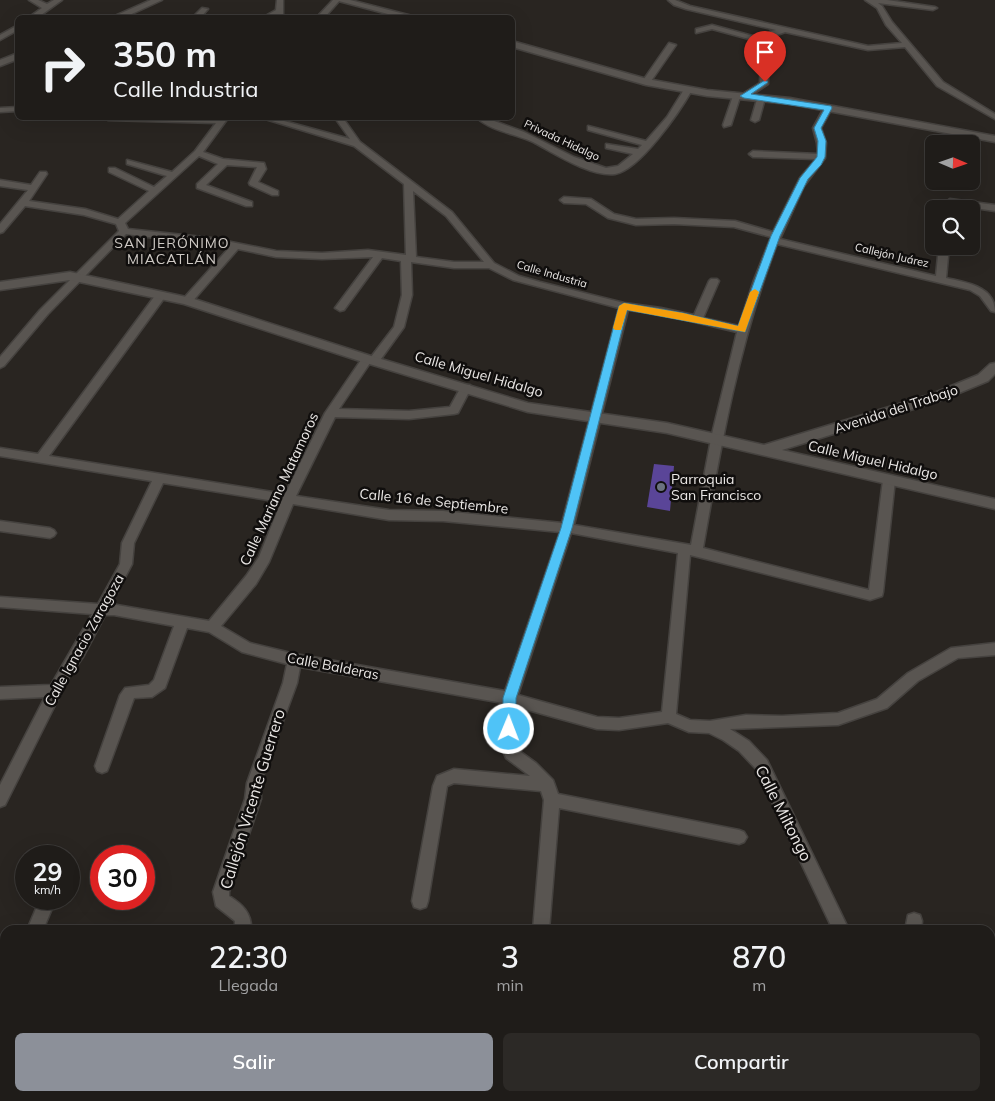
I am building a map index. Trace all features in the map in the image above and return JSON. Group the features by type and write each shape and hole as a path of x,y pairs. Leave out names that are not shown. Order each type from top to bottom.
{"street":[{"path":"32,0 47,7"},
{"path":"35,15 59,0"},
{"path":"121,15 158,0"},
{"path":"279,14 280,0"},
{"path":"322,15 338,0 353,2 396,15"},
{"path":"671,0 688,8 868,48 906,45"},
{"path":"869,0 933,8"},
{"path":"869,0 880,7 889,23 906,45 940,84 995,117"},
{"path":"198,15 204,9"},
{"path":"0,38 15,28"},
{"path":"699,31 712,28 764,41 769,40 774,33 786,29"},
{"path":"515,45 646,82 688,90 741,95 828,108 995,139"},
{"path":"646,82 672,45"},
{"path":"0,63 15,57"},
{"path":"727,125 741,95 764,84 764,62"},
{"name":"Privada Hidalgo","path":"486,120 601,170 617,170 627,164 674,114 688,90"},
{"path":"755,120 761,98"},
{"path":"669,718 690,550 742,330 775,238 804,178 821,157 822,141 817,128 828,108"},
{"path":"0,110 15,109"},
{"path":"0,364 122,226 156,191 198,153 221,120"},
{"path":"273,120 357,144"},
{"path":"340,120 357,144 448,214 491,265"},
{"path":"591,128 646,144"},
{"path":"609,146 638,152"},
{"path":"198,153 222,162 261,166 262,169 253,183 274,193"},
{"path":"753,154 821,157"},
{"path":"130,162 174,174"},
{"path":"222,162 221,166 200,186 250,204"},
{"path":"112,170 156,191"},
{"path":"0,229 23,203 43,174"},
{"name":"Calle Mariano Matamoros","path":"212,628 251,580 265,559 289,498 331,413 370,360 399,327 407,295 409,258 408,182"},
{"path":"0,183 34,188"},
{"name":"Callejón Juárez","path":"564,200 588,201 611,216 636,222 674,221 735,224 775,238 973,288 984,294 995,309"},
{"name":"Calle Industria","path":"23,203 85,212 122,226 276,254 310,256 356,253 380,254 454,265 491,265 516,278 624,306 697,319 742,330"},
{"path":"980,206 995,208"},
{"path":"188,301 235,247"},
{"path":"340,308 380,254"},
{"path":"940,279 943,255"},
{"name":"Calle Miguel Hidalgo","path":"0,286 10,286 61,276 77,277 161,295 188,301 370,360 528,407 667,428 995,504"},
{"path":"697,319 714,281"},
{"path":"40,459 161,295"},
{"path":"541,925 550,792 531,767 511,753 510,698 567,528 624,306"},
{"name":"Avenida del Trabajo","path":"764,451 937,397 983,378 995,367"},
{"path":"331,413 409,415 454,410 466,388"},
{"name":"Calle 16 de Septiembre","path":"0,452 389,515 443,516 567,528 690,550 870,595 877,592 889,480"},
{"name":"Calle Ignacio Zaragoza","path":"1,796 55,691 126,564 128,544 159,478"},
{"path":"0,526 50,533"},
{"name":"Calle Balderas","path":"0,602 114,610 212,628 247,648 295,660 510,698 531,706 597,723 619,724 669,718"},
{"path":"102,766 125,699 130,692 152,691 160,684 182,622"},
{"path":"710,727 746,721 838,720 882,704 913,677 956,652 995,649"},
{"name":"Callejón Vicente Guerrero","path":"243,925 240,912 222,900 221,892 253,799 254,783 258,770 290,683 295,660"},
{"path":"0,693 55,691"},
{"name":"Calle Miltongo","path":"669,718 689,726 710,727 728,735 744,746 762,765 839,925"},
{"path":"420,901 440,786 442,781 454,776 550,792 739,837"},
{"path":"37,925 43,910"}],"building":[{"name":"Parroquia San Francisco","path":"654,464 674,466 670,511 647,507"}],"slow traffic":[{"path":"618,328 624,306 661,311 742,330 755,292"}],"place":[{"name":"Parroquia San Francisco","path":"661,487"}],"district":[{"name":"SAN JERÓNIMO MIACATLÁN","path":"172,252"}],"route":[{"path":"509,729 510,698 567,528 624,306 661,311 742,330 776,236 804,178 821,157 822,141 817,128 828,108 744,96 765,82"}]}
